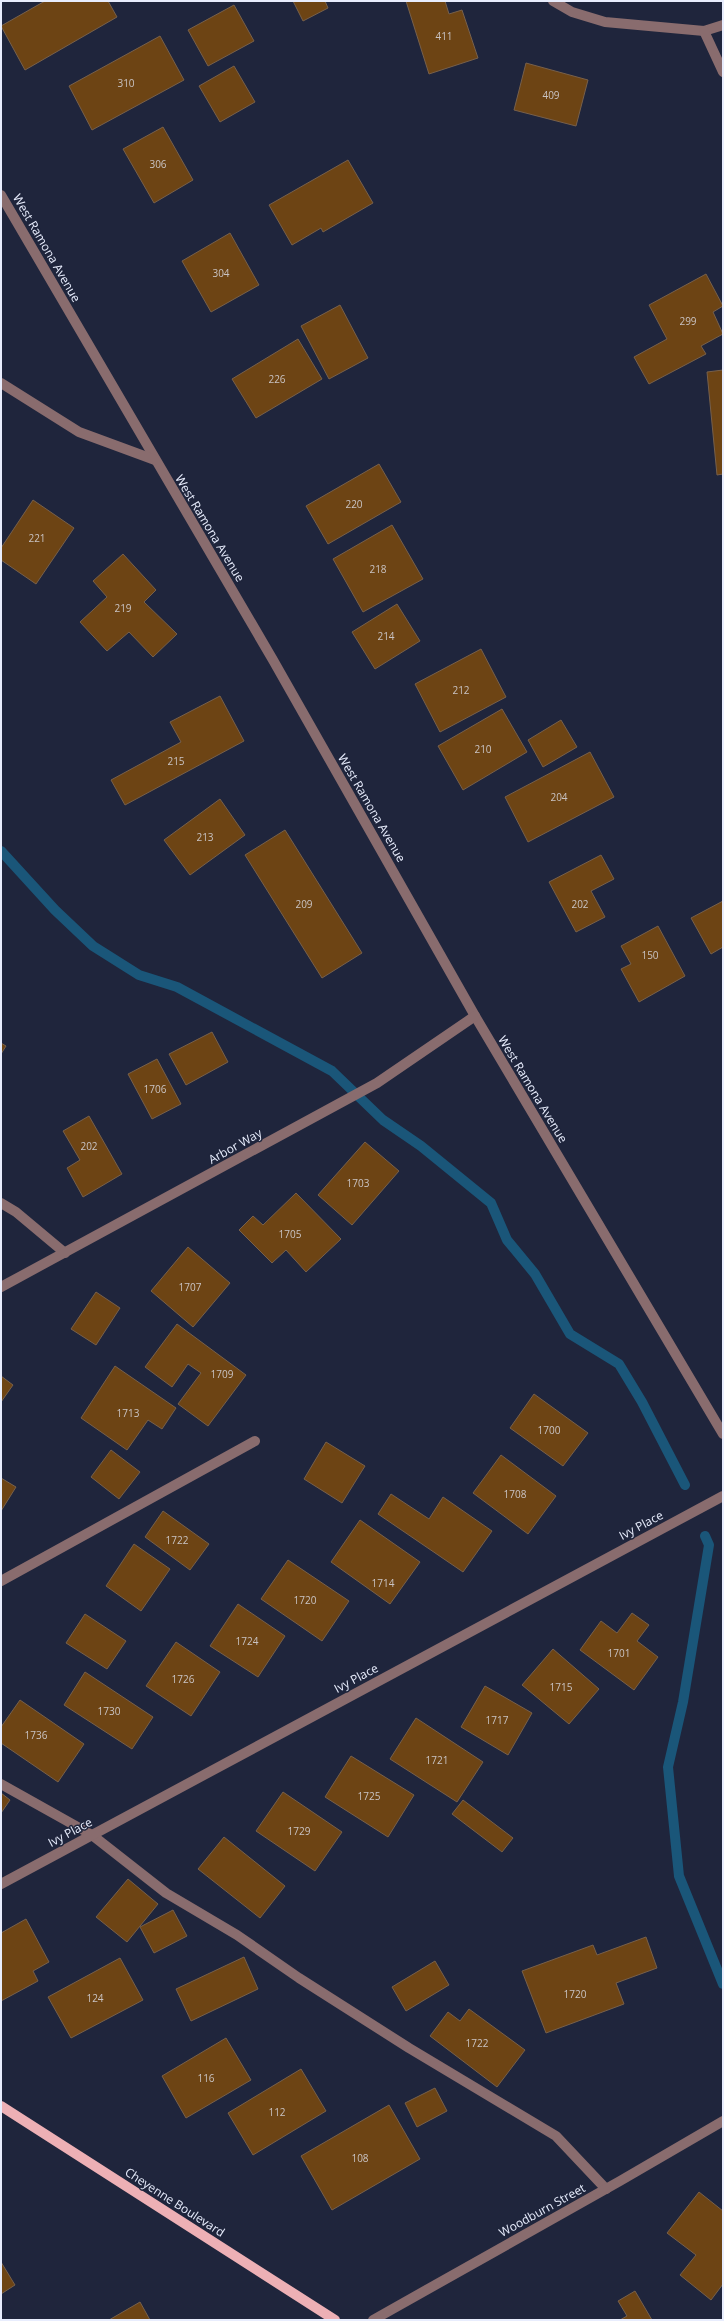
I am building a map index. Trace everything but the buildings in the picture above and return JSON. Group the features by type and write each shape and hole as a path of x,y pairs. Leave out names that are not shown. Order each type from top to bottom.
{"main road":[{"name":"Cheyenne Boulevard","path":"1,2106 335,2320"}],"street":[{"path":"553,1 572,12 605,22 704,31 723,25"},
{"path":"704,31 723,72"},
{"name":"West Ramona Avenue","path":"1,194 273,660 475,1016 723,1434"},
{"path":"1,383 79,432 155,460"},
{"name":"Arbor Way","path":"1,1287 377,1083 475,1016"},
{"path":"1,1203 16,1212 65,1253"},
{"path":"1,1581 255,1442"},
{"name":"Ivy Place","path":"1,1884 723,1496"},
{"path":"1,1784 92,1835 166,1893 237,1935 299,1978 409,2048 556,2136 606,2189"},
{"name":"Woodburn Street","path":"373,2320 606,2189 723,2121"}],"waterway":[{"path":"1,851 55,910 93,946 139,975 177,987 332,1071 383,1120 421,1146 491,1203 507,1240 535,1274 570,1334 619,1364 642,1402 685,1485"},
{"path":"705,1536 709,1545 683,1702 668,1767 679,1876 723,1984"}]}
